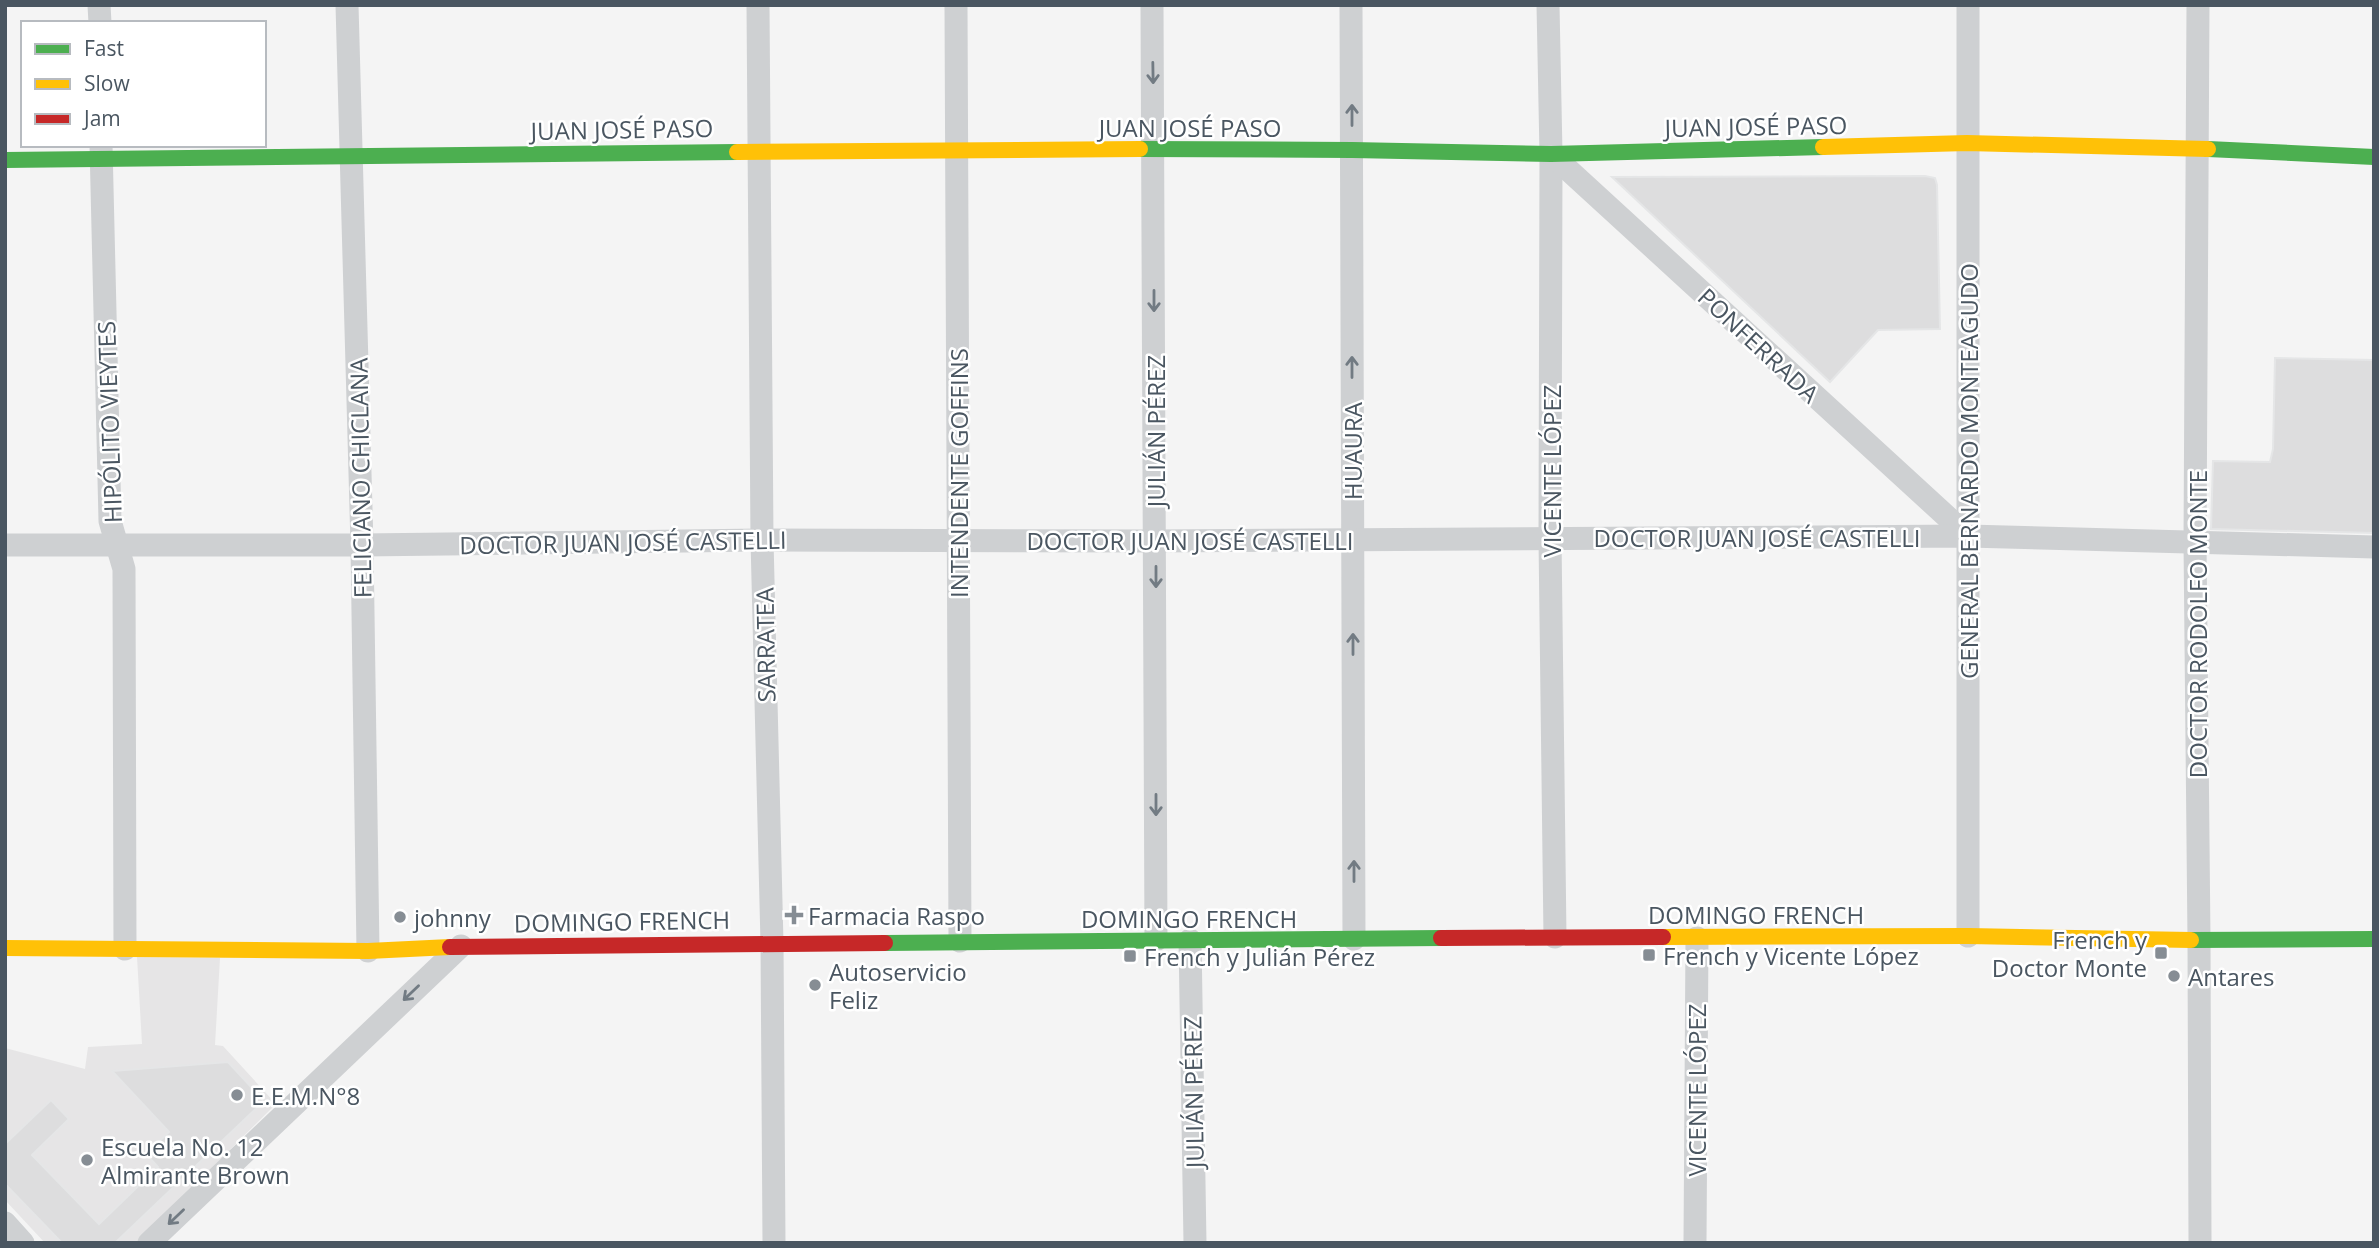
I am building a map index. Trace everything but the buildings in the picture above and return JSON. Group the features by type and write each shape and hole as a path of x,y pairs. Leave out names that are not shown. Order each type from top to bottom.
{"street":[{"name":"FELICIANO CHICLANA","path":"347,5 362,545 368,951"},
{"name":"SARRATEA","path":"758,5 762,540 772,943 774,1243"},
{"name":"INTENDENTE GOFFINS","path":"956,5 960,941"},
{"name":"JULIÁN PÉREZ","path":"1152,5 1156,940"},
{"name":"HUAURA","path":"1351,5 1354,939"},
{"name":"VICENTE LÓPEZ","path":"1548,5 1555,937"},
{"name":"GENERAL BERNARDO MONTEAGUDO","path":"1968,5 1968,936"},
{"name":"DOCTOR RODOLFO MONTE","path":"2198,5 2195,542 2200,1243"},
{"name":"JUAN JOSÉ PASO","path":"5,160 101,152 352,156 956,149 1352,150 1551,154 1968,143 2374,157"},
{"name":"HIPÓLITO VIEYTES","path":"101,152 110,521 124,569 125,949"},
{"name":"PONFERRADA","path":"1551,154 1968,536"},
{"name":"DOCTOR JUAN JOSÉ CASTELLI","path":"5,545 1968,536 2374,547"},
{"name":"DOMINGO FRENCH","path":"5,948 368,951 461,946 1555,937 2374,939"},
{"name":"VICENTE LÓPEZ","path":"1695,1243 1697,938"},
{"name":"JULIÁN PÉREZ","path":"1190,940 1195,1243"},
{"path":"149,1243 461,946"},
{"path":"5,1223 23,1243"}],"shaded area":[{"path":"137,957 220,958 215,1045 223,1046 276,1104 136,1243 45,1243 5,1200 5,1048 85,1069 88,1047 142,1044"}],"traffic: fast":[{"path":"1140,149 1551,154 1823,147"},
{"path":"2208,149 2374,157"},
{"path":"5,160 737,152"},
{"path":"885,943 1441,938"},
{"path":"2191,940 2374,939"}],"traffic: slow":[{"path":"1823,147 1967,143 2208,149"},
{"path":"737,152 1140,149"},
{"path":"1663,937 1968,936 2191,940"},
{"path":"5,948 368,951 450,947"}],"traffic: jam":[{"path":"1441,938 1663,937"},
{"path":"450,947 885,943"}],"place":[{"name":"Farmacia Raspo","path":"794,915"},
{"name":"johnny","path":"400,917"},
{"name":"French y Doctor Monte","path":"2161,953"},
{"name":"French y Vicente López","path":"1649,955"},
{"name":"French y Julián Pérez","path":"1130,956"},
{"name":"Antares","path":"2174,976"},
{"name":"Autoservicio Feliz","path":"815,985"},
{"name":"E.E.M.N°8","path":"237,1095"},
{"name":"Escuela No. 12 Almirante Brown","path":"87,1160"}]}
